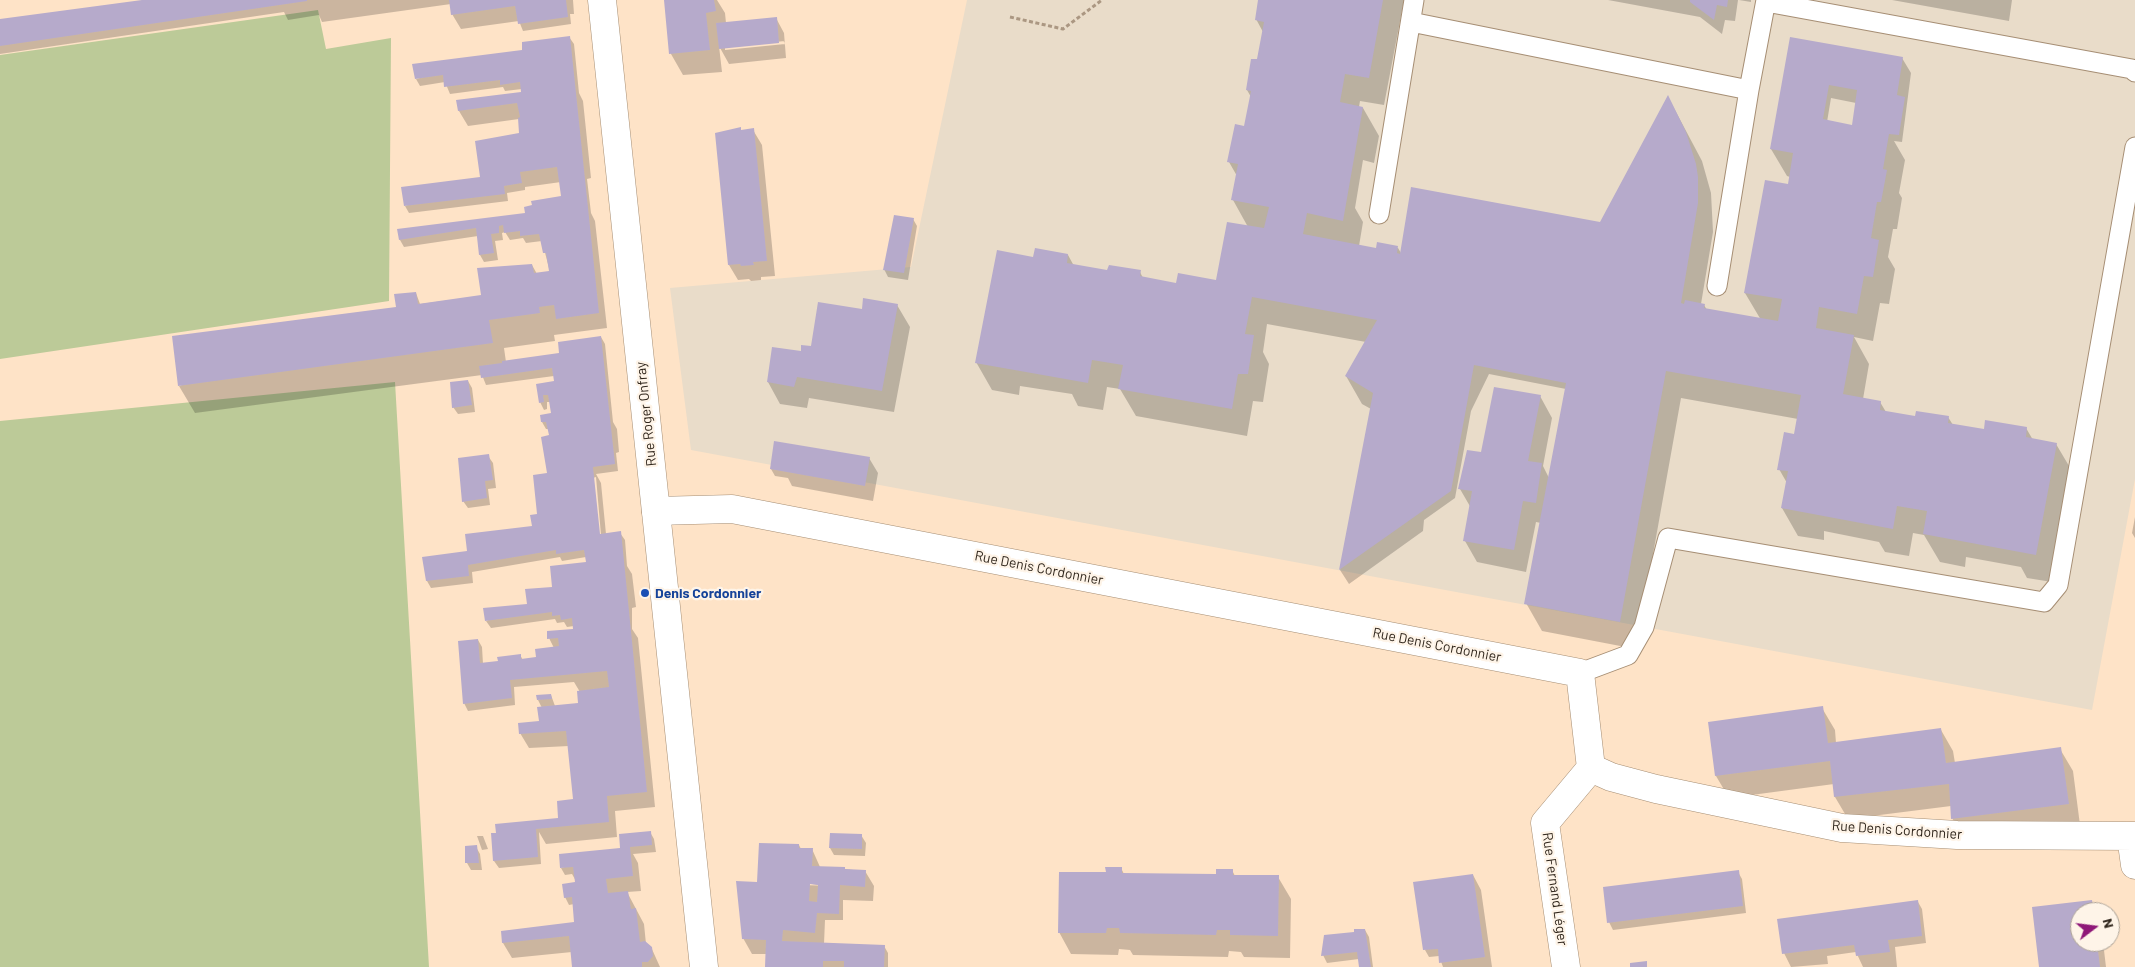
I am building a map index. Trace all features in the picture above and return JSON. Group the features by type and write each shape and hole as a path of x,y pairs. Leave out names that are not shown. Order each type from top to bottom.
{"street":[{"name":"Rue Roger Onfray","path":"602,0 704,967"},
{"name":"Rue Denis Cordonnier","path":"656,511 732,510 1580,673"},
{"path":"1580,673 1592,768"},
{"name":"Rue Denis Cordonnier","path":"1592,768 1611,777 1656,789 1842,828 1957,835 2133,836"},
{"name":"Rue Fernand Léger","path":"1566,967 1545,822 1592,768"},
{"path":"2133,836 2135,865"}],"lane":[{"path":"1379,214 1414,0"},
{"path":"1717,286 1749,90 1766,1 2123,67 2132,69 2135,72"},
{"path":"1411,22 1749,90"},
{"path":"1580,673 1628,655 1644,627 1668,538 2044,602 2058,585 2135,147"}],"path":[{"path":"1010,17 1063,29 1102,0"}],"shaded area":[{"path":"967,0 2135,0 2135,479 2092,710 691,450 670,288 911,267"}],"green space":[{"path":"318,10 326,49 391,38 389,301 0,359 0,55"},
{"path":"395,382 429,967 0,967 0,421"}],"building":[{"path":"142,0 307,1 0,46 0,19"},
{"path":"449,0 566,0 568,17 518,24 515,6 451,15"},
{"path":"664,0 714,0 716,11 706,13 710,50 669,54"},
{"path":"1258,0 1383,0 1369,78 1345,74 1340,102 1363,107 1343,221 1307,213 1303,234 1376,248 1377,242 1398,246 1397,253 1400,254 1411,187 1600,222 1668,95 1686,132 1698,177 1698,203 1681,303 1684,304 1685,300 1705,304 1704,308 1778,321 1782,299 1744,293 1765,180 1788,184 1793,153 1770,149 1790,37 1903,57 1897,95 1905,97 1899,135 1889,134 1883,169 1887,170 1881,202 1877,202 1871,238 1879,240 1873,277 1864,276 1857,314 1819,307 1816,328 1854,335 1843,394 1881,401 1880,410 1915,416 1916,411 1949,416 1948,423 1984,429 1985,420 2027,427 2026,437 2057,443 2036,555 1923,534 1927,511 1897,506 1893,529 1781,508 1788,471 1777,470 1784,432 1794,434 1801,395 1666,371 1620,622 1524,604 1566,383 1474,365 1451,491 1339,570 1373,393 1345,376 1377,320 1252,297 1245,334 1254,335 1248,374 1238,374 1232,409 1118,389 1123,365 1092,360 1088,383 975,363 997,250 1033,257 1035,248 1068,254 1067,263 1107,270 1109,265 1141,270 1140,276 1176,283 1178,273 1216,280 1227,222 1264,228 1269,207 1231,200 1238,164 1227,162 1235,124 1244,126 1251,91 1246,90 1251,59 1257,59 1264,22 1255,20","holes":["1829,85 1857,90 1852,125 1823,119"]},
{"path":"1690,0 1728,0 1727,7 1717,5 1714,20 1690,2"},
{"path":"777,17 779,43 719,49 716,23"},
{"path":"570,36 599,313 556,319 554,305 539,307 540,313 489,320 493,343 178,386 172,336 396,307 394,294 416,292 418,304 481,295 477,268 532,264 534,273 549,271 546,253 543,253 539,234 520,236 520,231 504,233 503,225 499,226 499,233 491,234 494,253 479,255 476,228 399,240 397,229 525,213 524,207 532,205 531,201 561,196 557,167 520,172 522,183 504,186 505,194 404,206 401,187 480,177 475,141 519,133 518,118 520,117 517,103 458,111 456,100 521,92 520,82 500,85 500,80 444,87 443,75 415,79 412,64 522,50 522,42"},
{"path":"741,127 741,130 754,128 767,261 753,262 754,265 741,266 740,264 728,265 715,133"},
{"path":"894,215 914,218 904,273 883,270"},
{"path":"863,298 898,304 882,391 797,377 794,387 767,382 772,347 801,351 801,345 811,346 818,302 862,309"},
{"path":"601,336 615,464 593,467 600,534 621,531 647,792 607,796 609,822 536,829 538,857 493,861 491,833 496,833 495,824 558,818 557,801 573,799 566,731 519,734 518,723 539,721 537,707 578,703 577,691 609,687 607,671 510,680 512,698 463,704 458,641 478,639 480,663 498,661 497,657 521,654 521,659 536,657 535,649 559,646 558,638 547,639 547,631 573,629 572,618 561,620 560,615 552,616 552,612 485,621 483,608 527,604 525,589 552,587 550,566 586,562 584,550 556,554 556,550 468,565 469,576 426,581 422,557 467,551 465,534 532,526 530,515 537,514 533,475 547,473 541,437 549,435 546,422 541,422 540,415 551,413 548,395 543,395 544,402 539,403 536,384 554,381 552,368 481,378 479,366 559,353 558,342"},
{"path":"468,380 472,405 452,408 450,382"},
{"path":"1494,387 1541,395 1528,461 1542,463 1536,503 1523,501 1514,550 1463,541 1472,491 1458,489 1467,450 1481,452"},
{"path":"774,441 870,457 865,486 770,469"},
{"path":"489,454 493,480 485,481 487,498 462,502 458,458"},
{"path":"551,694 552,699 537,700 536,695"},
{"path":"1823,706 1828,743 1941,728 1946,763 2061,747 2069,804 1951,819 1949,784 1834,797 1830,761 1715,776 1708,722"},
{"path":"651,831 652,845 630,847 633,876 606,879 608,893 628,891 631,909 636,908 640,942 645,941 652,947 653,956 648,962 642,962 642,967 572,967 569,936 502,943 501,931 574,922 572,897 564,898 562,884 575,882 573,867 560,868 559,854 620,848 619,834"},
{"path":"830,833 862,834 862,849 829,848"},
{"path":"759,843 799,844 799,848 813,848 812,866 866,870 865,887 840,885 839,914 817,913 815,933 783,930 782,941 885,945 884,967 844,967 844,961 823,961 823,967 765,967 766,940 742,939 736,881 757,882","holes":["810,884 818,885 817,902 809,901"]},
{"path":"477,845 479,863 465,863 465,846"},
{"path":"1105,867 1122,867 1122,873 1216,874 1216,869 1233,869 1233,875 1279,875 1278,936 1230,935 1230,930 1217,930 1216,935 1120,933 1119,928 1107,928 1106,933 1058,933 1059,872 1106,872"},
{"path":"1739,870 1743,906 1607,923 1603,887"},
{"path":"1473,874 1485,957 1439,963 1438,949 1423,950 1413,882"},
{"path":"1918,900 1922,936 1888,940 1890,952 1856,956 1854,945 1782,954 1777,919"},
{"path":"2092,900 2092,902 2075,902"},
{"path":"2070,903 2070,952 2098,952 2100,967 2039,967 2032,907"},
{"path":"1354,929 1365,929 1371,967 1359,967 1357,952 1321,956 1324,935 1354,932"},
{"path":"1647,961 1647,967 1630,967 1630,963"}],"place":[{"name":"Denis Cordonnier","path":"645,593"}]}
